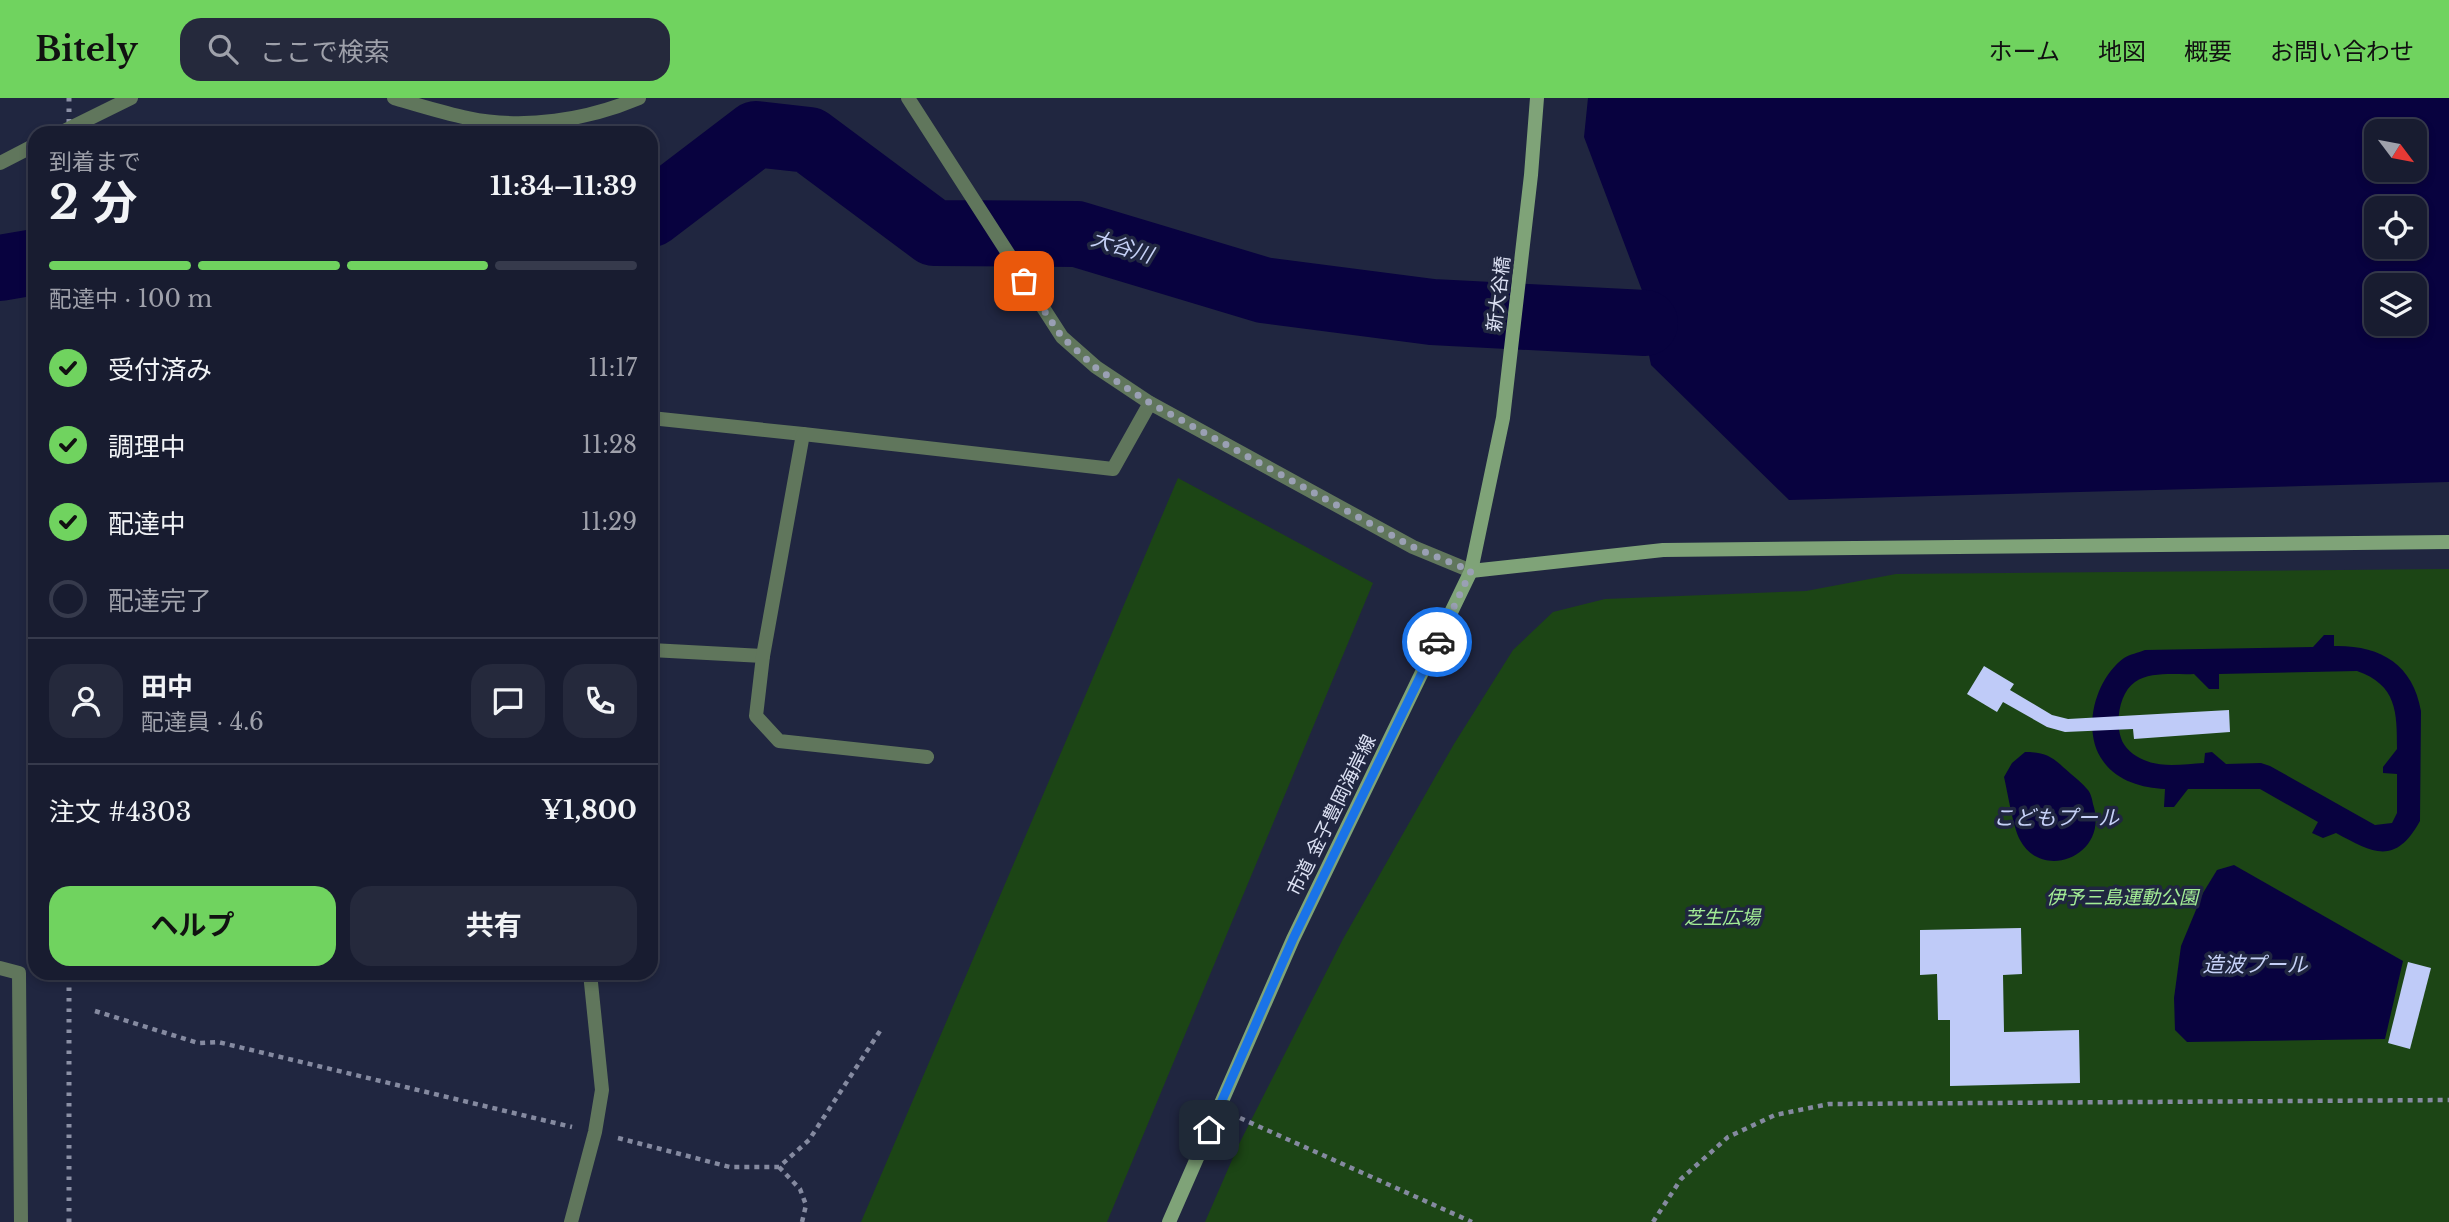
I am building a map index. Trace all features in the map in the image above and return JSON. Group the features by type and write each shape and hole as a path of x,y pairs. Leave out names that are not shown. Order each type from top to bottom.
{"street":[{"path":"74,126 131,98"},
{"path":"394,98 470,119 535,124 612,109 639,98"},
{"path":"908,98 1062,337 1096,368 1150,403 1413,547 1471,571 1664,550 2449,542"},
{"name":"新大谷橋","path":"1503,418 1531,175 1536,98"},
{"path":"0,163 28,149"},
{"path":"658,419 1113,469 1150,403"},
{"name":"市道 金子豊岡海岸線","path":"1169,1222 1293,939 1471,571 1503,418"},
{"path":"803,434 763,656 756,716 779,741 927,757"},
{"path":"658,649 763,656"},
{"path":"0,968 19,973 21,1222"},
{"path":"571,1222 595,1132 602,1090 591,980"}],"path":[{"path":"94,1011 198,1043 218,1042 730,1167 779,1167 809,1140 880,1031"},
{"path":"1653,1222 1681,1179 1728,1137 1775,1115 1829,1104 2449,1100"},
{"path":"1219,1109 1472,1222"},
{"path":"779,1167 800,1189 806,1206 802,1222"}],"green space":[{"path":"1178,478 1373,583 1107,1222 861,1222"},
{"name":"伊予三島運動公園","path":"2449,569 2449,1222 1205,1222 1238,1146 1343,939 1454,744 1513,650 1553,612 1605,599 1806,591 1896,574"}],"water":[{"path":"1588,98 2449,98 2449,482 1789,500 1651,365 1645,336 1646,301 1584,137"},
{"path":"2324,635 2334,635 2334,646 2366,649 2380,654 2392,660 2402,670 2417,695 2421,711 2420,821 2402,845 2392,850 2372,850 2336,833 2323,838 2312,833 2318,822 2260,789 2188,789 2174,807 2164,807 2165,789 2139,785 2115,774 2096,749 2092,721 2094,706 2105,679 2126,657 2145,650 2313,647","holes":["2357,671 2370,677 2387,692 2395,712 2397,749 2383,767 2383,773 2397,774 2397,813 2392,823 2375,825 2261,763 2226,764 2212,752 2205,753 2204,763 2173,765 2151,762 2130,751 2122,742 2119,731 2122,700 2135,682 2148,676 2194,674 2209,689 2219,689 2219,674"]},
{"name":"こどもプール","path":"2025,752 2051,757 2090,794 2096,822 2092,837 2083,849 2071,857 2057,861 2043,859 2030,853 2017,834 2004,777 2012,763"},
{"name":"造波プール","path":"2234,865 2403,961 2385,1039 2187,1042 2175,1030 2174,998 2181,946 2203,893 2217,870"}],"building":[{"path":"1984,666 2014,684 2010,690 2052,715 2068,719 2229,710 2230,732 2134,739 2133,729 2065,732 2047,727 2003,702 1997,712 1967,694"},
{"path":"2021,928 2022,974 2003,975 2004,1032 2079,1030 2080,1083 1950,1086 1950,1020 1938,1020 1937,974 1920,975 1920,930"},
{"path":"2408,962 2431,968 2410,1049 2388,1043"}],"waterway":[{"name":"大谷川","path":"658,209 756,134 809,140 934,233 1077,234 1263,290 1432,312 1645,323"},
{"name":"大谷川","path":"0,268 28,263"}],"railway":[{"path":"69,98 69,126"},
{"path":"69,980 69,1222"}],"way so far":[{"path":"1024,281 1062,337 1096,368 1150,403 1413,547 1471,571 1437,642"}],"route":[{"path":"1209,1130 1293,939 1437,642"}],"park label":[{"name":"芝生広場","path":"1722,917"}]}
